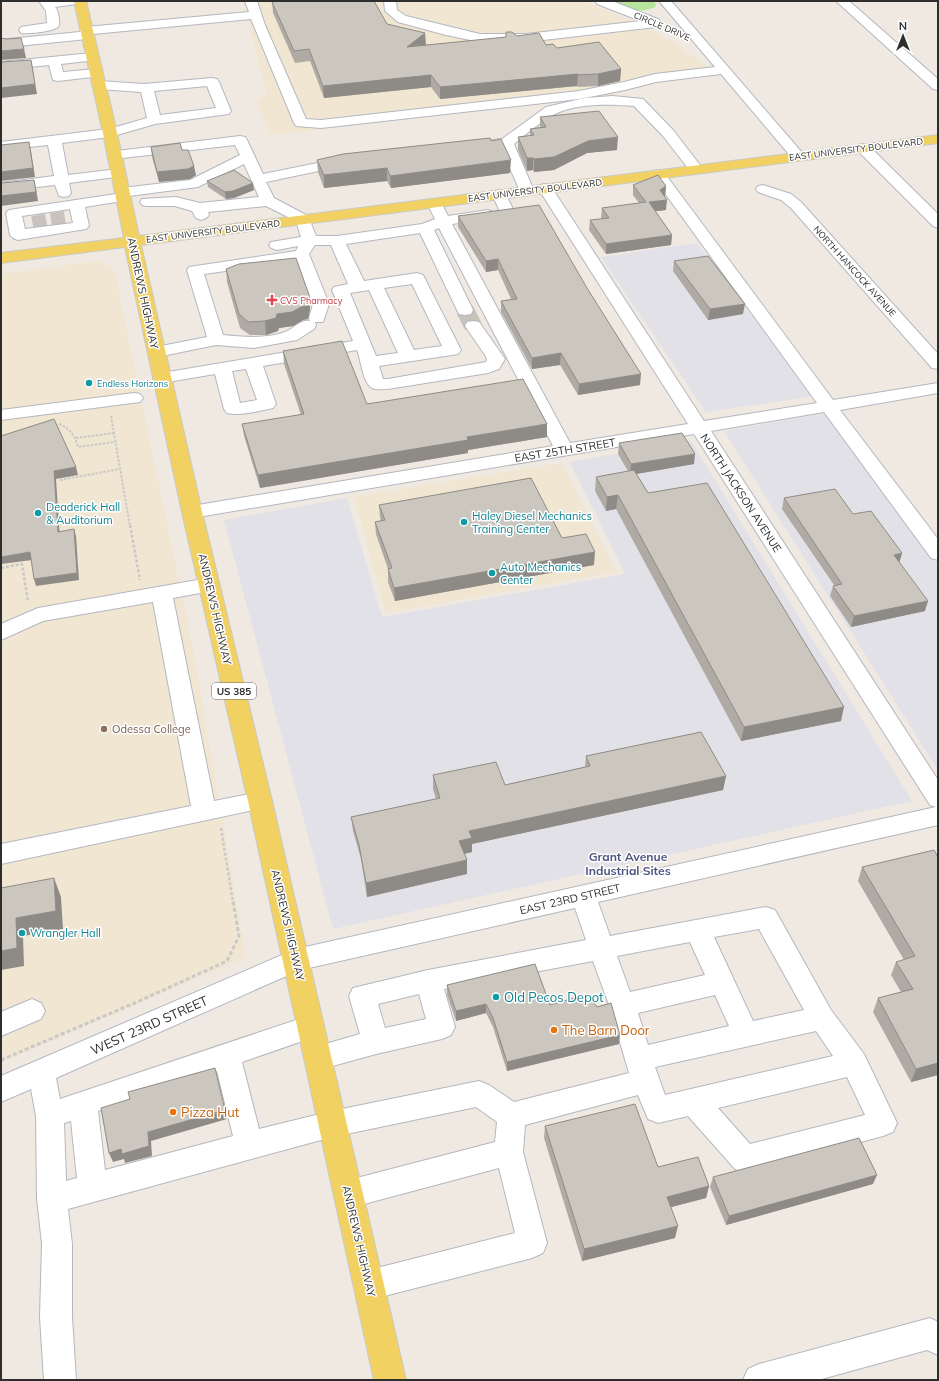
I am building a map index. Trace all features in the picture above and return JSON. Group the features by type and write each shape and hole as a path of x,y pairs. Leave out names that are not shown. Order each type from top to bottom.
{"main road":[{"name":"ANDREWS HIGHWAY","path":"84,18 192,512 260,800 390,1380"},
{"name":"EAST UNIVERSITY BOULEVARD","path":"1,258 938,139"}],"street":[{"path":"251,1 301,123 321,124 579,95 625,86 655,78 725,70"},
{"path":"390,1 392,11 402,19 480,38 526,38 666,26"},
{"name":"CIRCLE DRIVE","path":"601,1 666,26 701,43"},
{"path":"665,1 798,156"},
{"path":"842,1 938,86"},
{"path":"46,2 84,18 120,22 256,15"},
{"path":"46,2 52,10 53,25"},
{"path":"1,32 48,27 84,18"},
{"path":"8,43 84,18"},
{"path":"57,58 59,83 96,72"},
{"path":"1,66 57,58 144,88 212,82 224,111 154,120 110,133 1,146"},
{"path":"13,60 37,60"},
{"path":"144,88 147,90 154,120"},
{"path":"460,148 506,142 551,110 585,102 613,100 638,102 668,133 696,169"},
{"path":"54,140 63,186"},
{"path":"18,235 40,221 58,219 77,204 120,184 240,140 268,201"},
{"name":"NORTH JACKSON AVENUE","path":"506,142 536,189 699,428 938,798"},
{"path":"863,148 938,223"},
{"path":"1,187 193,184 248,157"},
{"path":"258,179 360,160"},
{"path":"658,174 938,553"},
{"path":"120,184 159,201 163,211 182,216 268,201 303,219 310,240 302,255 320,304 312,322 291,336 254,343 216,340 157,352"},
{"name":"NORTH HANCOCK AVENUE","path":"763,189 786,198 796,205 938,364"},
{"path":"216,340 191,256 310,240 337,241 425,228 443,221 514,212 499,194"},
{"path":"461,199 471,217"},
{"path":"435,202 443,221 564,450"},
{"path":"21,255 14,213 40,221 58,219 81,226 77,204"},
{"path":"200,212 210,231"},
{"path":"370,362 452,350 417,278 340,290 370,362 373,378 378,384 388,384 488,368 493,365 496,360 489,346 488,334 474,306 462,304 425,228"},
{"path":"337,241 358,287"},
{"path":"195,270 302,255"},
{"path":"375,285 408,356"},
{"path":"474,326 481,340 489,346"},
{"path":"162,378 363,344"},
{"path":"222,368 233,409 267,404 253,363"},
{"name":"EAST 25TH STREET","path":"192,512 938,388"},
{"path":"1,415 134,398"},
{"path":"1,632 38,615 152,590 210,585"},
{"path":"152,590 211,811"},
{"path":"1,854 260,800"},
{"name":"EAST 23RD STREET","path":"296,960 938,816"},
{"path":"583,896 600,948 622,1006 642,1070 658,1110 854,1063"},
{"path":"376,1042 362,996 428,980 698,931 766,917 822,1018 854,1063 883,1124 745,1159 694,1101"},
{"path":"698,931 746,1034"},
{"name":"WEST 23RD STREET","path":"1,1089 296,960"},
{"path":"318,1058 376,1042 442,1027 428,980"},
{"path":"622,1006 723,982"},
{"path":"1,1024 32,1011"},
{"path":"511,1116 746,1034 822,1018"},
{"path":"50,1116 83,1103 311,1027"},
{"path":"227,1055 249,1145"},
{"path":"41,1072 50,1116 52,1199 57,1244 56,1317 60,1380"},
{"path":"52,1199 332,1124 479,1094 511,1116"},
{"path":"83,1103 93,1188"},
{"path":"369,1285 532,1243 509,1152 511,1116"},
{"path":"349,1194 509,1152"},
{"path":"762,1379 930,1334 938,1339"}],"path":[{"path":"108,401 120,469 152,590"},
{"path":"114,433 76,438 78,447 115,442"},
{"path":"60,480 120,469"},
{"path":"1,568 22,564 29,608"},
{"path":"1,1060 137,1002 227,961 239,936 211,811"}],"shaded area":[{"path":"242,1 583,1 654,30 719,74 656,83 607,96 270,135 256,101 267,93"},
{"path":"697,243 814,396 706,412 601,257"},
{"name":"Odessa College","path":"99,261 114,269 193,649 246,957 1,1063 1,274"},
{"path":"827,413 938,563 938,770 724,431"},
{"path":"691,441 912,801 333,929 224,520 347,498 382,617 625,574 570,462"},
{"path":"562,463 616,572 386,613 354,497"}],"green space":[{"path":"609,1 653,1 656,4 655,7 649,9 637,10 626,8"}],"building":[{"path":"374,1 387,24 425,33 407,47 506,37 506,32 512,32 517,36 539,33 546,45 553,44 557,48 599,42 621,69 598,74 578,74 440,87 431,75 323,86 309,49 294,51 272,2"},
{"path":"1,38 21,38 24,49 1,51"},
{"path":"31,60 35,84 1,88 1,62"},
{"path":"599,111 618,137 588,141 554,157 534,159 527,158 518,137 534,135 530,129 546,127 540,117"},
{"path":"490,138 491,141 501,139 511,160 390,176 387,168 324,175 317,160 343,154"},
{"path":"29,142 33,168 1,172 1,145"},
{"path":"180,143 182,150 188,150 194,166 188,169 157,172 151,147"},
{"path":"234,170 253,183 233,191 225,192 207,181"},
{"path":"658,175 666,186 660,190 667,200 649,202 672,235 606,244 590,220 609,218 602,208 646,202 633,185"},
{"path":"34,180 36,192 1,196 1,183"},
{"path":"539,205 587,288 641,374 579,384 561,353 532,358 501,301 517,299 498,259 486,261 458,216"},
{"path":"708,256 745,304 710,309 674,261"},
{"name":"CVS Pharmacy","path":"296,258 309,295 307,306 301,307 292,312 277,314 276,318 265,321 248,322 239,314 226,269 239,264"},
{"path":"342,341 367,404 523,379 547,424 467,437 468,440 258,475 242,424 304,414 283,351"},
{"name":"Deaderick Hall & Auditorium","path":"54,419 76,467 54,471 58,532 74,529 77,573 34,579 30,552 1,557 1,436"},
{"path":"682,433 695,454 631,464 619,443"},
{"path":"634,470 648,493 707,483 844,707 744,727 618,495 607,497 596,477"},
{"path":"531,478 562,538 586,534 595,552 394,588 388,569 392,568 375,522 385,520 379,505"},
{"path":"835,489 853,514 871,511 902,553 894,555 928,601 854,616 833,586 842,584 784,498"},
{"path":"701,732 726,776 469,831 472,838 459,841 467,860 366,883 359,845 351,817 440,798 433,775 496,762 505,785 590,766 586,756"},
{"path":"934,850 938,857 938,1063 916,1069 878,998 913,989 896,962 915,956 862,867"},
{"path":"54,878 56,911 16,918 17,948 1,951 1,888"},
{"path":"535,964 550,1005 588,994 597,1007 611,1003 620,1035 507,1062 493,1018 486,1004 456,1011 447,985"},
{"path":"215,1068 225,1110 148,1132 149,1146 122,1154 121,1149 109,1153 101,1108 130,1099 128,1092"},
{"path":"635,1104 658,1167 698,1157 709,1186 667,1197 678,1226 584,1249 545,1126"},
{"path":"859,1138 877,1175 729,1216 713,1177"}],"tunnel":[{"path":"57,212 59,227"},
{"path":"38,215 41,229"},
{"path":"465,310 473,326"}],"place":[{"name":"CVS Pharmacy","path":"272,300"},
{"name":"Endless Horizons","path":"89,383"},
{"name":"Deaderick Hall & Auditorium","path":"38,513"},
{"name":"Haley Diesel Mechanics Training Center","path":"464,522"},
{"name":"Auto Mechanics Center","path":"492,573"},
{"name":"Odessa College","path":"104,729"},
{"name":"Wrangler Hall","path":"22,933"},
{"name":"Old Pecos Depot","path":"496,997"},
{"name":"The Barn Door","path":"554,1030"},
{"name":"Pizza Hut","path":"173,1112"}],"district":[{"name":"Grant Avenue Industrial Sites","path":"628,863"}]}
